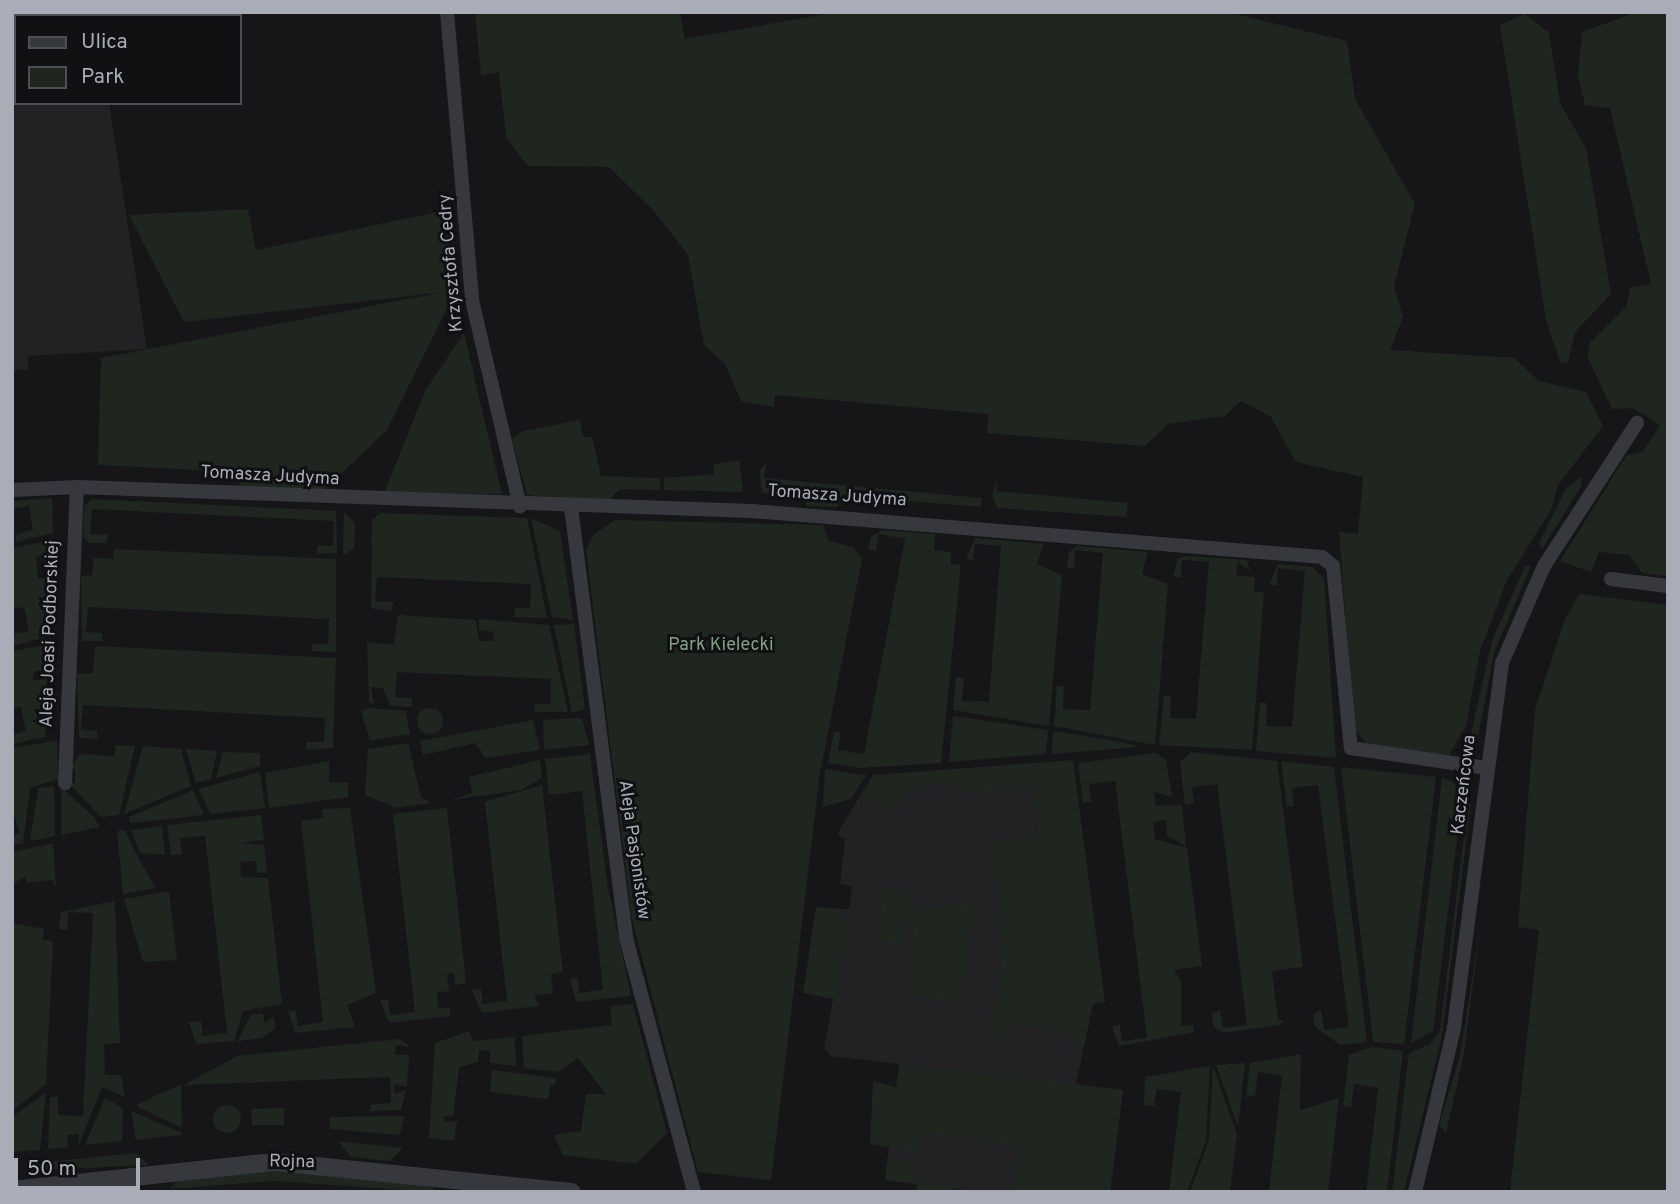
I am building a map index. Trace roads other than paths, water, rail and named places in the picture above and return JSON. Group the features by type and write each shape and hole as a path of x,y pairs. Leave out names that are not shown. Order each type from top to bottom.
{"street":[{"name":"Krzysztofa Cedry","path":"447,12 472,300 520,506"},
{"name":"Kaczeńcowa","path":"1417,1189 1454,1028 1500,676 1519,614 1637,423"},
{"name":"Tomasza Judyma","path":"12,490 77,487 520,506 864,517 1329,559 1351,748 1486,768"},
{"name":"Aleja Joasi Podborskiej","path":"65,783 77,487"},
{"name":"Aleja Pasjonistów","path":"571,507 622,918 694,1192"},
{"path":"1611,579 1668,586"},
{"name":"Rojna","path":"12,1190 276,1161 571,1192"}],"park label":[{"name":"Park Kielecki","path":"721,646"}]}
